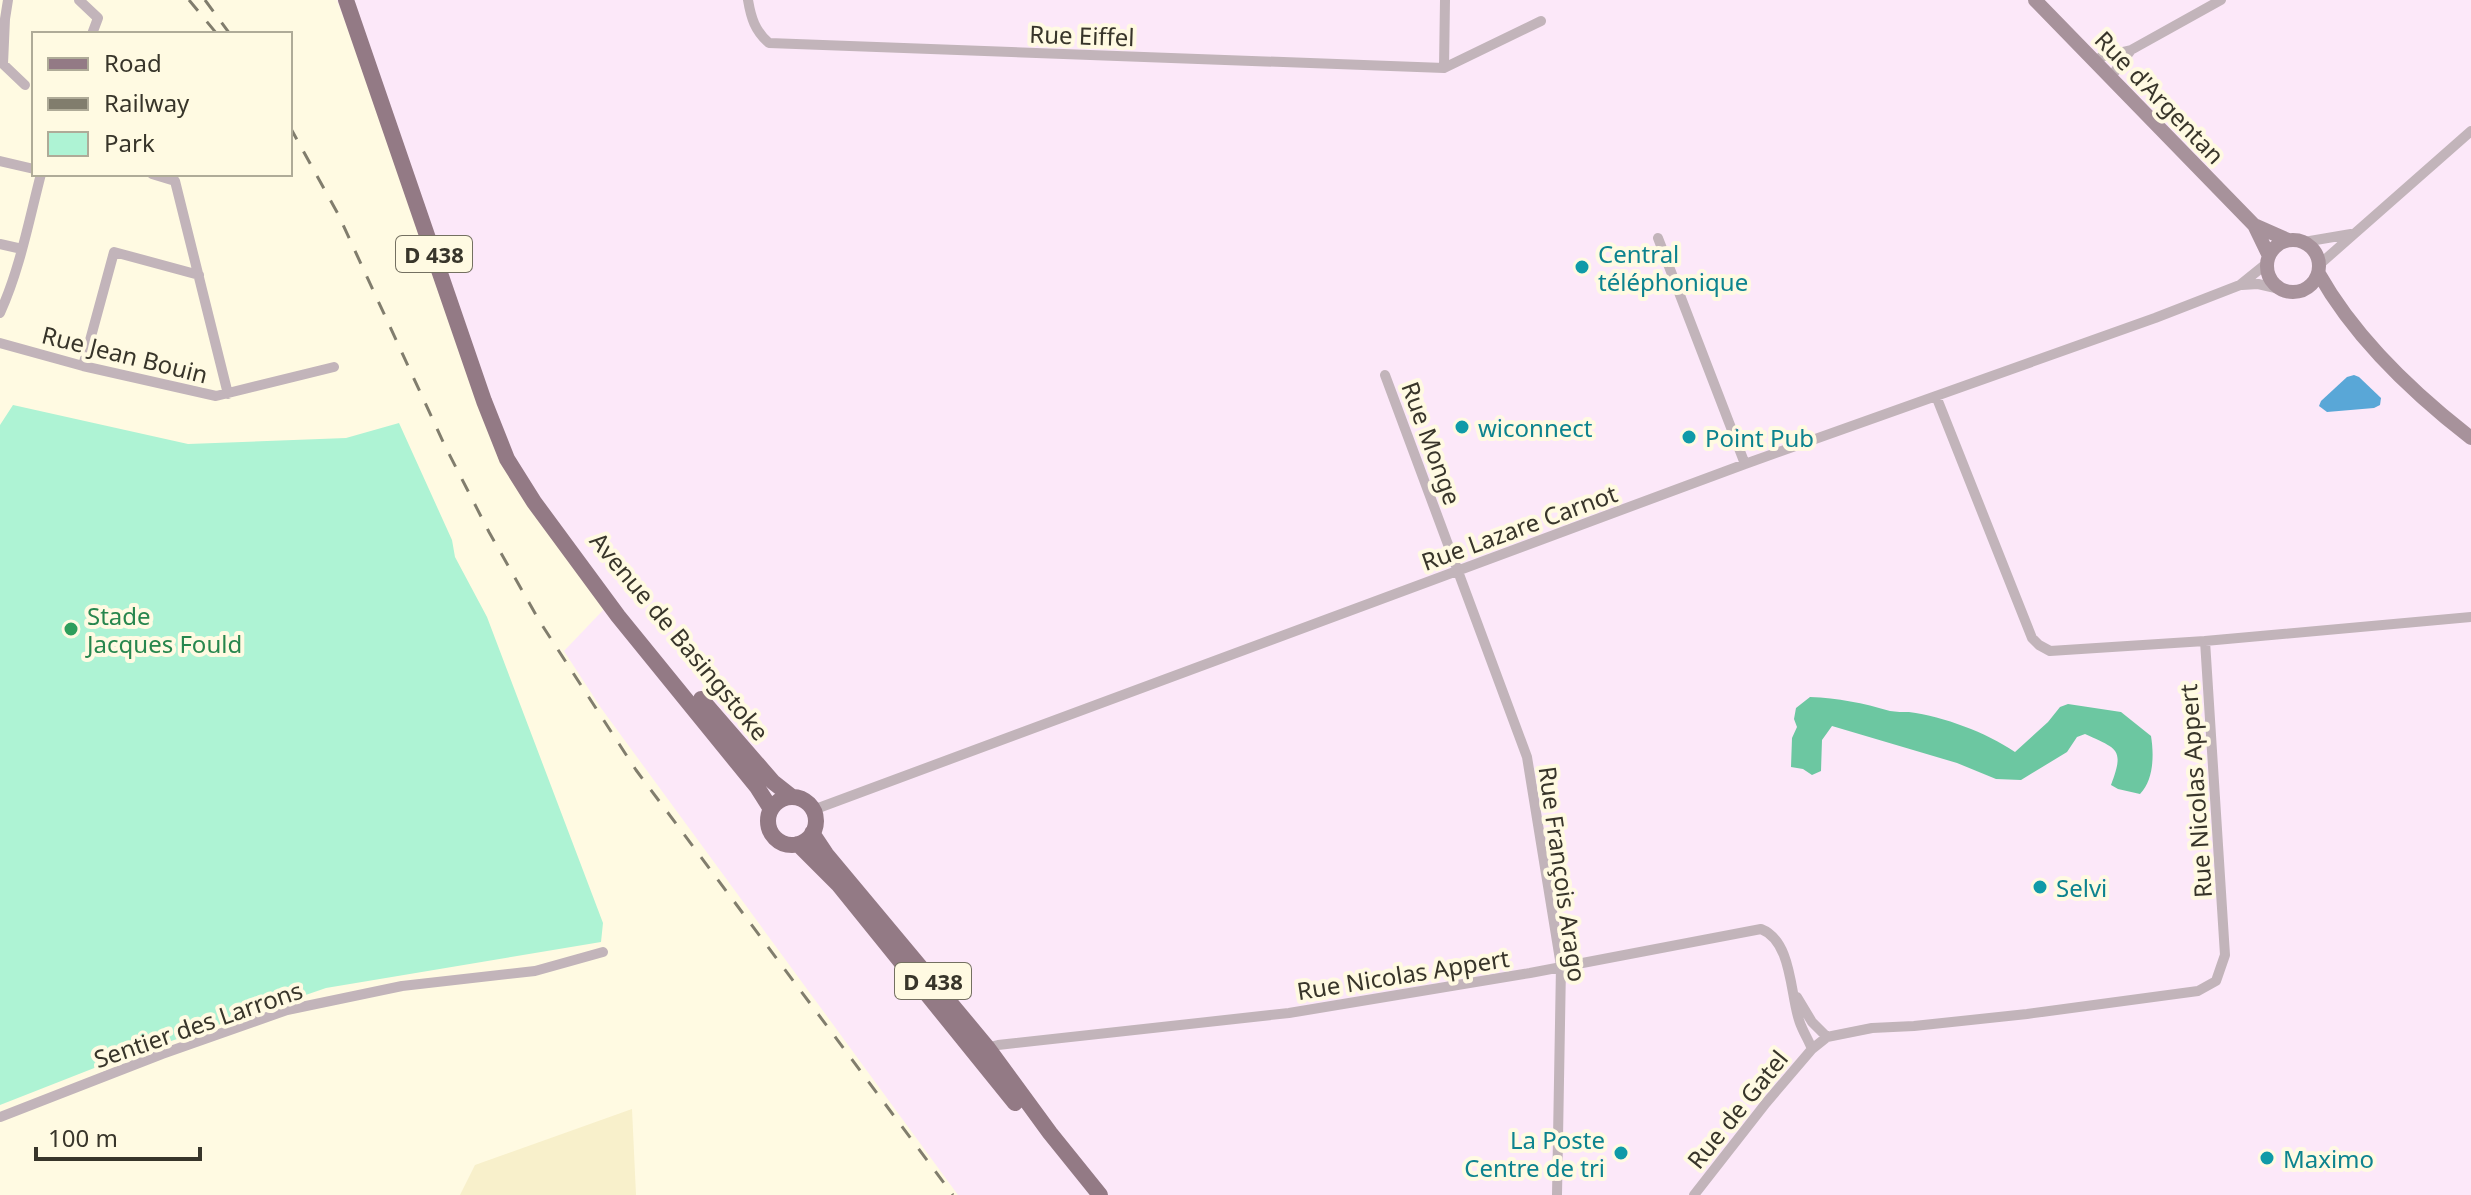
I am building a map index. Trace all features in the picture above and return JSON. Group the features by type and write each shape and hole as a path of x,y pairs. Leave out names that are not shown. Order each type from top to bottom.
{"main road":[{"name":"Avenue de Basingstoke","path":"346,0 484,401 507,459 534,502 618,616 740,765 771,809"},
{"name":"Rue d'Argentan","path":"2035,0 2254,225 2288,240"},
{"name":"Rue d'Argentan","path":"2254,225 2268,260"},
{"path":"2319,269 2314,283 2298,293 2280,289 2272,283 2268,260 2276,246 2288,240 2304,242 2315,251 2319,269 2341,309 2377,352 2471,438"},
{"path":"2306,290 2341,309"},
{"name":"Avenue de Basingstoke","path":"534,502 731,734 773,782 792,797"},
{"path":"792,797 804,801 813,810 815,826 812,833 798,844 790,845 776,839 768,825 771,809 780,800 792,797"},
{"name":"D 438","path":"812,833 982,1050 1089,1195"},
{"name":"D 438","path":"798,844 838,884 982,1050"},
{"name":"D 438","path":"1047,1135 1100,1195"}],"street":[{"path":"8,0 3,64 25,85"},
{"path":"79,0 98,18 93,32"},
{"name":"Rue Eiffel","path":"748,0 752,22 760,36 769,43 1444,68"},
{"path":"1445,0 1444,68 1541,21"},
{"path":"2095,63 2101,57 2131,50 2221,0"},
{"path":"2110,78 2131,50"},
{"path":"2319,269 2353,234 2471,131"},
{"path":"0,161 32,169"},
{"path":"0,313 22,249 40,176"},
{"path":"159,176 175,181 228,394"},
{"path":"2304,242 2353,234"},
{"path":"1658,238 1745,464"},
{"path":"0,244 22,249"},
{"path":"83,366 114,252 199,275"},
{"name":"Rue Lazare Carnot","path":"2240,285 2268,260"},
{"name":"Rue Lazare Carnot","path":"813,810 1745,464 2240,285 2258,284 2280,289"},
{"name":"Rue Jean Bouin","path":"0,343 83,366 216,396 334,367"},
{"name":"Rue Monge","path":"1385,375 1458,571"},
{"path":"1936,396 2032,638 2050,651 2205,641 2471,617"},
{"name":"Rue François Arago","path":"1458,571 1527,757 1561,966 1557,1195"},
{"name":"Rue Nicolas Appert","path":"982,1050 1248,1019 1761,929 1771,933 1778,943 1794,992 1798,1019 1812,1049 1827,1037 1872,1028 2027,1014 2198,991 2216,981 2225,955 2205,641"},
{"name":"Sentier des Larrons","path":"0,1117 162,1054 287,1010 402,986 535,971 603,952"},
{"name":"Rue Nicolas Appert","path":"1794,992 1812,1022 1827,1037"},
{"name":"Rue de Gatel","path":"1694,1195 1812,1049"}],"shaded area":[{"path":"337,0 2471,0 2471,1195 958,1195 601,708 564,651 606,607 523,497"},
{"path":"632,1109 636,1195 460,1195 475,1165"}],"green space":[{"path":"13,405 188,444 346,438 399,423 452,540 455,557 487,617 603,923 601,942 326,988 107,1063 0,1105 0,425"},
{"path":"1810,697 1937,718 1978,732 2015,752 2060,707 2068,704 2121,712 2151,736 2153,759 2150,774 2140,794 2111,785 2117,764 2115,751 2085,734 2077,737 2067,752 2021,780 1996,779 1957,763 1832,726 1822,740 1821,771 1812,775 1803,769 1791,767 1792,738 1797,727 1794,719 1796,708"}],"water":[{"path":"2354,375 2381,398 2380,405 2327,412 2319,406 2347,377"}],"railway":[{"path":"189,0 215,32"},
{"path":"205,0 229,32"},
{"path":"292,131 338,214 445,446 540,622 636,770 953,1195"}],"place":[{"name":"Central téléphonique","path":"1582,267"},
{"name":"wiconnect","path":"1462,427"},
{"name":"Point Pub","path":"1689,437"},
{"name":"Stade Jacques Fould","path":"71,629"},
{"name":"Selvi","path":"2040,887"},
{"name":"La Poste Centre de tri","path":"1621,1153"},
{"name":"Maximo","path":"2267,1158"}]}
